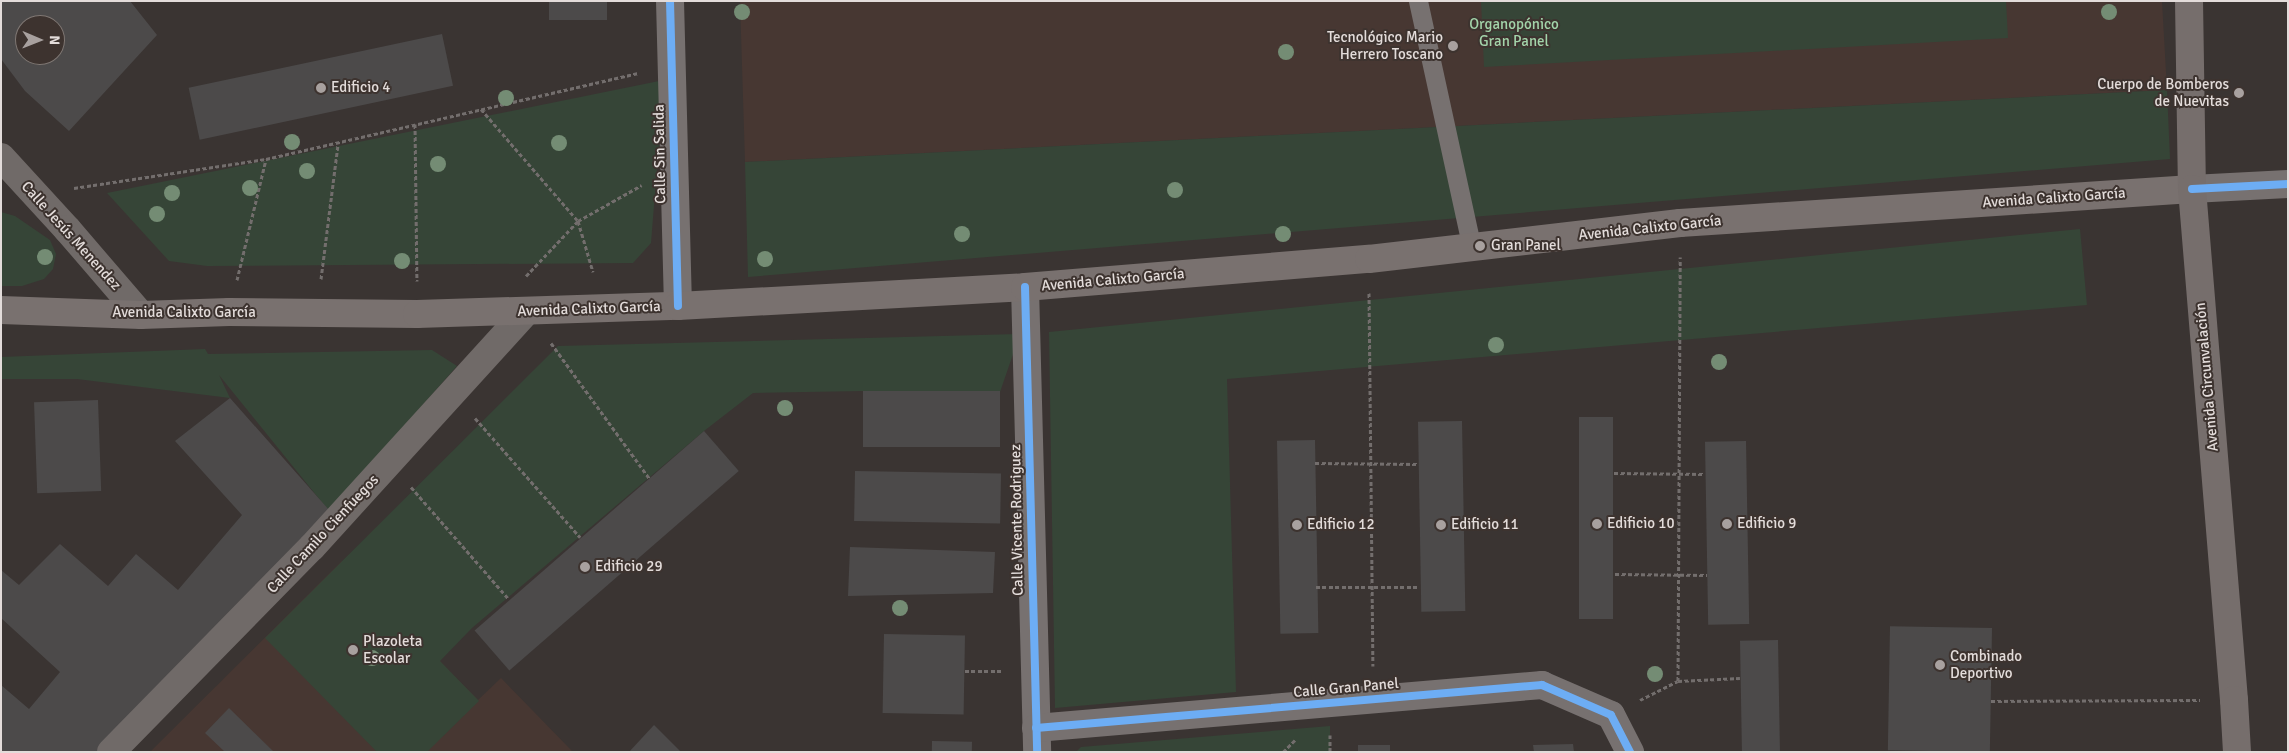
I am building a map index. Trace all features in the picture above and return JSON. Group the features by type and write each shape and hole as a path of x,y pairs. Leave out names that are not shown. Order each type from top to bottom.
{"highway":[{"name":"Avenida Circunvalación","path":"2189,1 2192,189 2237,752"}],"main road":[{"name":"Calle Jesús Menendez","path":"1,157 67,228 141,315"},
{"name":"Avenida Calixto García","path":"1,310 141,315 229,312 417,314 678,306 1025,287 1369,259 1680,223 2192,189"},
{"name":"Calle Camilo Cienfuegos","path":"111,752 252,609 390,463 527,311"}],"street":[{"name":"Calle Sin Salida","path":"670,1 678,306"},
{"path":"2192,189 2288,184"},
{"name":"Calle Vicente Rodriguez","path":"1025,287 1037,740"},
{"name":"Calle Gran Panel","path":"1037,740 1373,700 1542,685 1611,714"},
{"path":"1611,714 1630,752"}],"lane":[{"path":"1418,1 1472,248"}],"path":[{"path":"34,194 266,159 671,66"},
{"path":"481,109 578,221 594,272"},
{"path":"416,124 417,314"},
{"path":"317,314 338,144"},
{"path":"229,312 266,159"},
{"path":"493,311 578,221 674,166"},
{"path":"1678,681 1680,223"},
{"path":"1369,259 1373,700"},
{"path":"527,311 649,478"},
{"path":"453,393 580,537"},
{"path":"390,463 508,598"},
{"path":"1315,464 1418,464"},
{"path":"1614,473 1705,474"},
{"path":"1615,574 1706,575"},
{"path":"1316,587 1419,587"},
{"path":"1611,714 1678,681 1740,678"},
{"path":"1990,701 2234,700"}],"shaded area":[{"name":"Tecnológico Mario Herrero Toscano","path":"740,1 2162,1 2167,90 745,162"},
{"path":"342,561 478,700 501,678 573,752 150,752"}],"green space":[{"name":"Organopónico Gran Panel","path":"1481,1 2006,1 2008,38 1484,67"},
{"path":"664,80 651,243 633,263 207,266 169,261 107,193"},
{"path":"2167,90 2170,159 748,277 745,162"},
{"path":"1,212 15,216 50,240 56,254 53,269 44,279 22,286 1,286"},
{"path":"2080,229 2087,305 1227,379 1236,692 1055,708 1049,332"},
{"path":"1020,334 1000,392 863,391 753,393 704,431 472,628 440,661 479,701 427,752 377,752 265,638 558,346"},
{"path":"205,349 208,354 432,350 457,366 329,511 219,375 230,398 77,379 1,379 1,357"},
{"path":"1330,726 1330,752 1076,752 1081,747"}],"building":[{"path":"1,1 130,1 157,35 69,131 25,91 1,59"},
{"path":"549,1 607,1 607,20 549,20"},
{"name":"Edificio 4","path":"442,34 453,86 200,140 189,88"},
{"path":"863,391 1000,391 1000,447 863,447"},
{"path":"230,398 330,511 99,752 1,752 1,685 29,709 60,672 1,618 1,570 19,585 60,544 108,586 136,554 178,590 242,515 175,441"},
{"path":"98,400 101,491 37,493 34,402"},
{"name":"Edificio 10","path":"1579,417 1613,417 1613,619 1579,619"},
{"name":"Edificio 11","path":"1462,421 1465,611 1421,612 1418,422"},
{"name":"Edificio 29","path":"704,431 739,471 509,670 475,630"},
{"name":"Edificio 12","path":"1315,440 1318,633 1280,634 1277,441"},
{"name":"Edificio 9","path":"1746,441 1749,624 1708,625 1705,442"},
{"path":"855,471 1001,474 1000,524 854,521"},
{"path":"850,547 995,552 993,593 848,596"},
{"name":"Combinado Deportivo","path":"1890,626 1992,628 1990,752 1888,750"},
{"path":"884,634 965,635 964,714 883,713"},
{"path":"1778,640 1780,752 1742,752 1740,641"},
{"path":"229,708 274,752 225,752 205,733"},
{"path":"654,725 681,752 629,752"},
{"path":"932,741 972,742 972,752 932,752"},
{"path":"1573,744 1574,752 1534,752 1533,745"},
{"path":"1358,745 1390,745 1390,752 1358,752"}],"cycle path":[{"path":"670,1 678,306"},
{"path":"2192,189 2288,184"},
{"path":"1025,287 1037,752"},
{"path":"1036,728 1542,685 1611,715 1630,752"}],"place":[{"name":"Tecnológico Mario Herrero Toscano","path":"1453,46"},
{"name":"Edificio 4","path":"321,88"},
{"name":"Cuerpo de Bomberos de Nuevitas","path":"2239,93"},
{"name":"Gran Panel","path":"1480,246"},
{"name":"Edificio 10","path":"1597,524"},
{"name":"Edificio 9","path":"1727,524"},
{"name":"Edificio 12","path":"1297,525"},
{"name":"Edificio 11","path":"1441,525"},
{"name":"Edificio 29","path":"585,567"},
{"name":"Plazoleta Escolar","path":"353,650"},
{"name":"Combinado Deportivo","path":"1940,665"}]}
